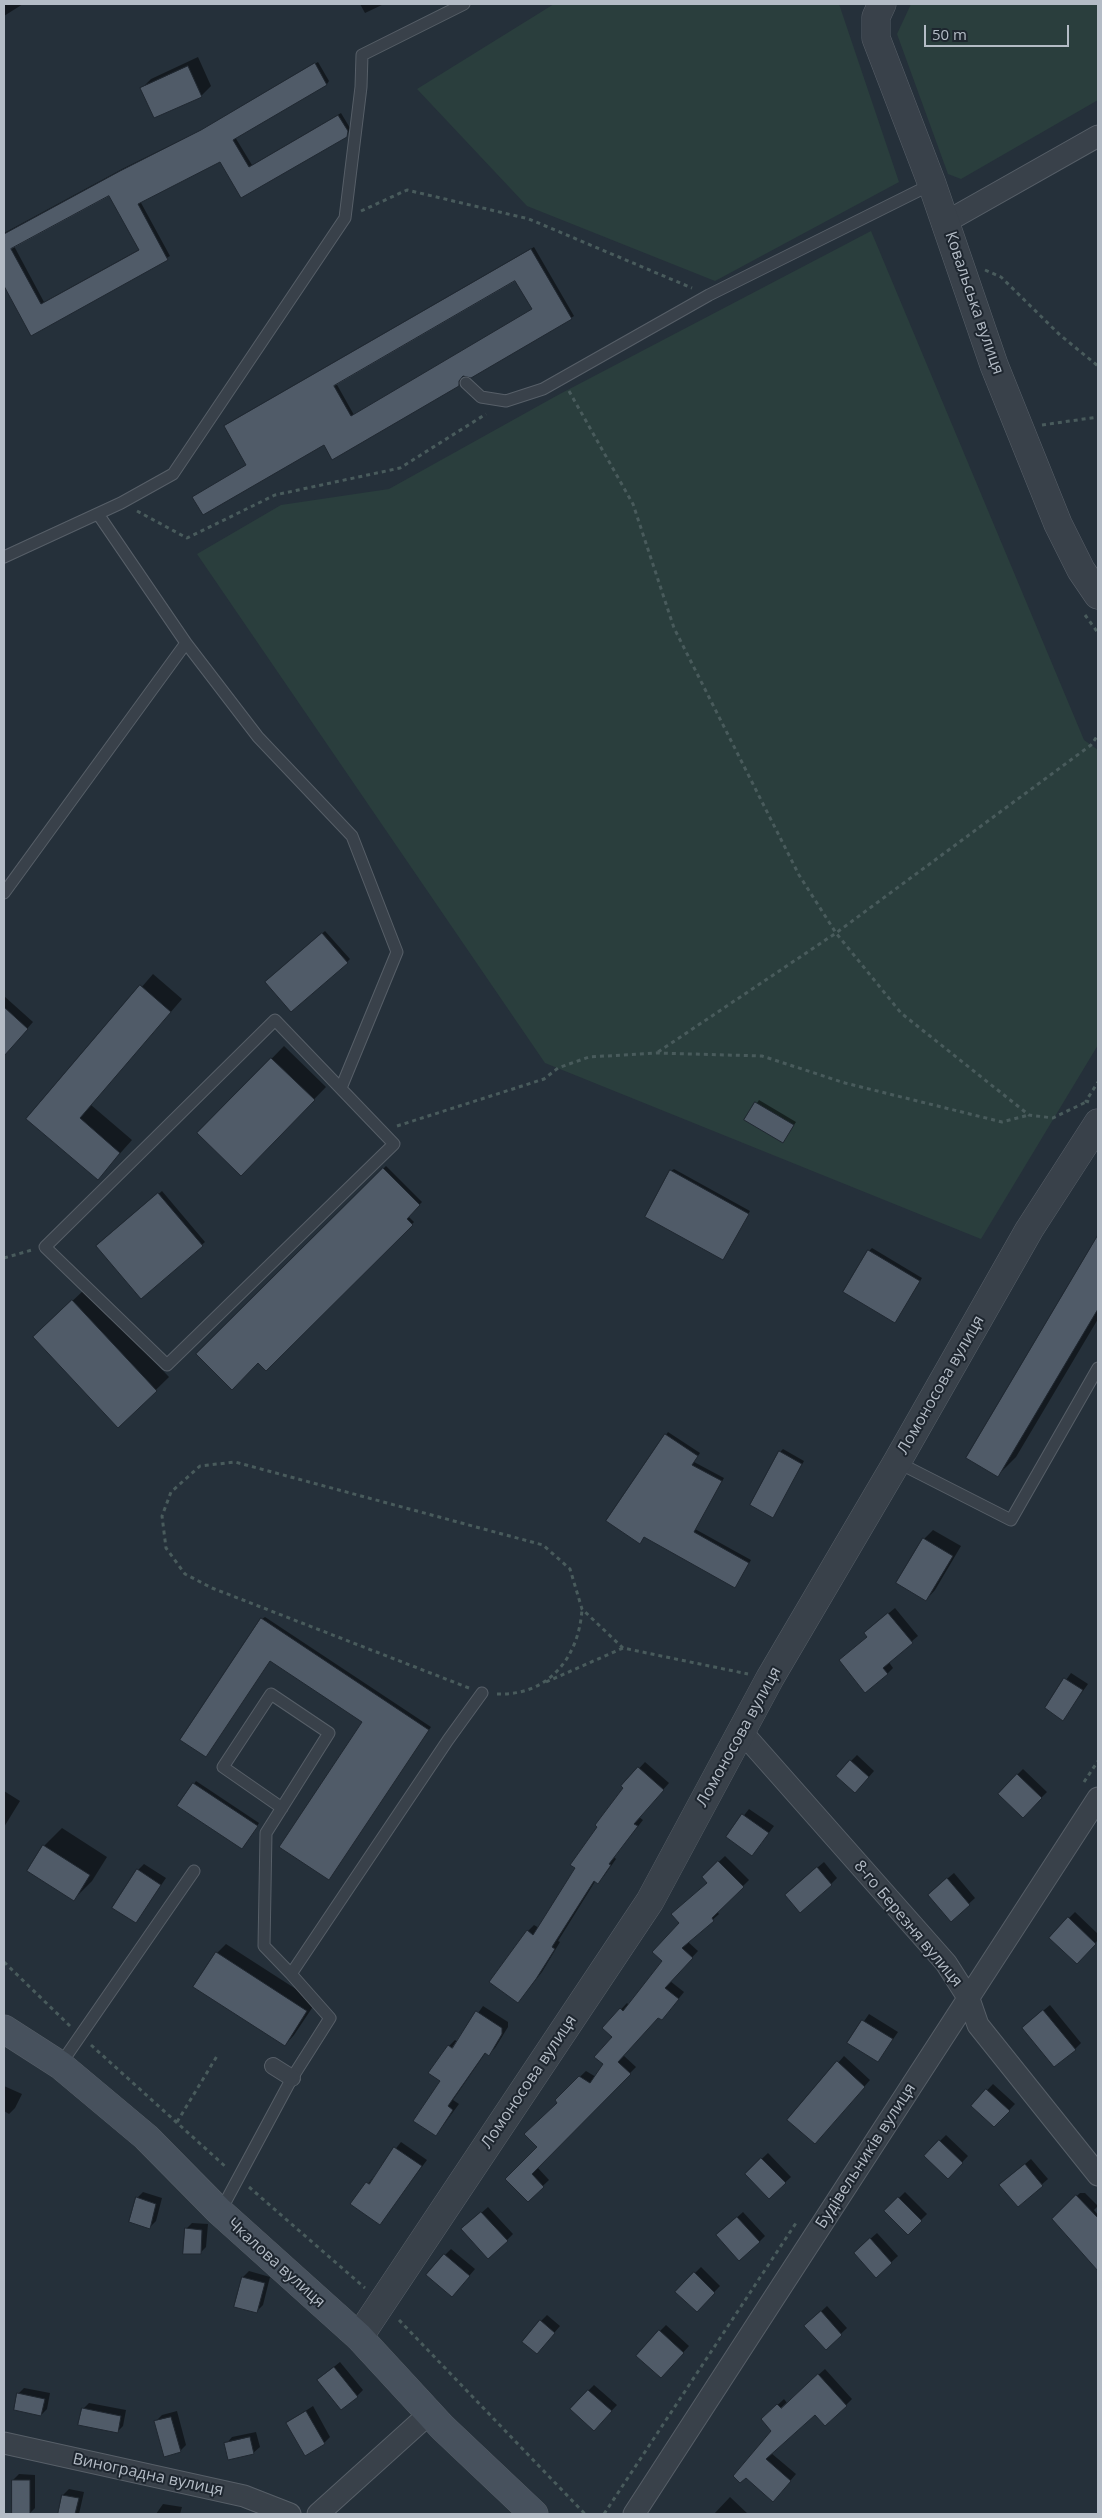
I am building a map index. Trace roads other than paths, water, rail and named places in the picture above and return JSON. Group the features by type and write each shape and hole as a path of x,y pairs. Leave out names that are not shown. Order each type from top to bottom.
{"main road":[{"name":"Чкалова вулиця","path":"4,2029 60,2065 146,2138 220,2212 359,2337 442,2427 534,2514"}],"street":[{"name":"Ковальська вулиця","path":"876,8 876,38 946,222 994,365 1058,524 1098,595"},
{"path":"946,222 1098,136"},
{"name":"Ломоносова вулиця","path":"359,2337 650,1901 770,1678 898,1462 1029,1230 1092,1109"},
{"name":"8-го Березня вулиця","path":"741,1731 946,1963 969,1999 978,2025 1098,2175"},
{"name":"Будівельників вулиця","path":"634,2514 1098,1798"},
{"path":"273,2066 292,2078"},
{"path":"318,2514 430,2413"},
{"name":"Виноградна вулиця","path":"4,2443 244,2496 290,2514"}],"lane":[{"path":"4,557 121,503 173,474 345,218 361,87 362,55 464,4"},
{"path":"466,382 481,397 506,401 543,389 709,295 932,184"},
{"path":"98,514 186,643 258,737 352,836 397,952 341,1088"},
{"path":"4,893 186,643"},
{"path":"275,1020 341,1088 394,1144 167,1365 45,1247 275,1020"},
{"path":"898,1462 1011,1520 1098,1368"},
{"path":"291,1974 448,1740 482,1693"},
{"path":"220,2212 292,2078 330,2018 264,1946 266,1833 282,1808 329,1733 271,1694 223,1767 282,1808"},
{"path":"60,2065 194,1871"}]}
